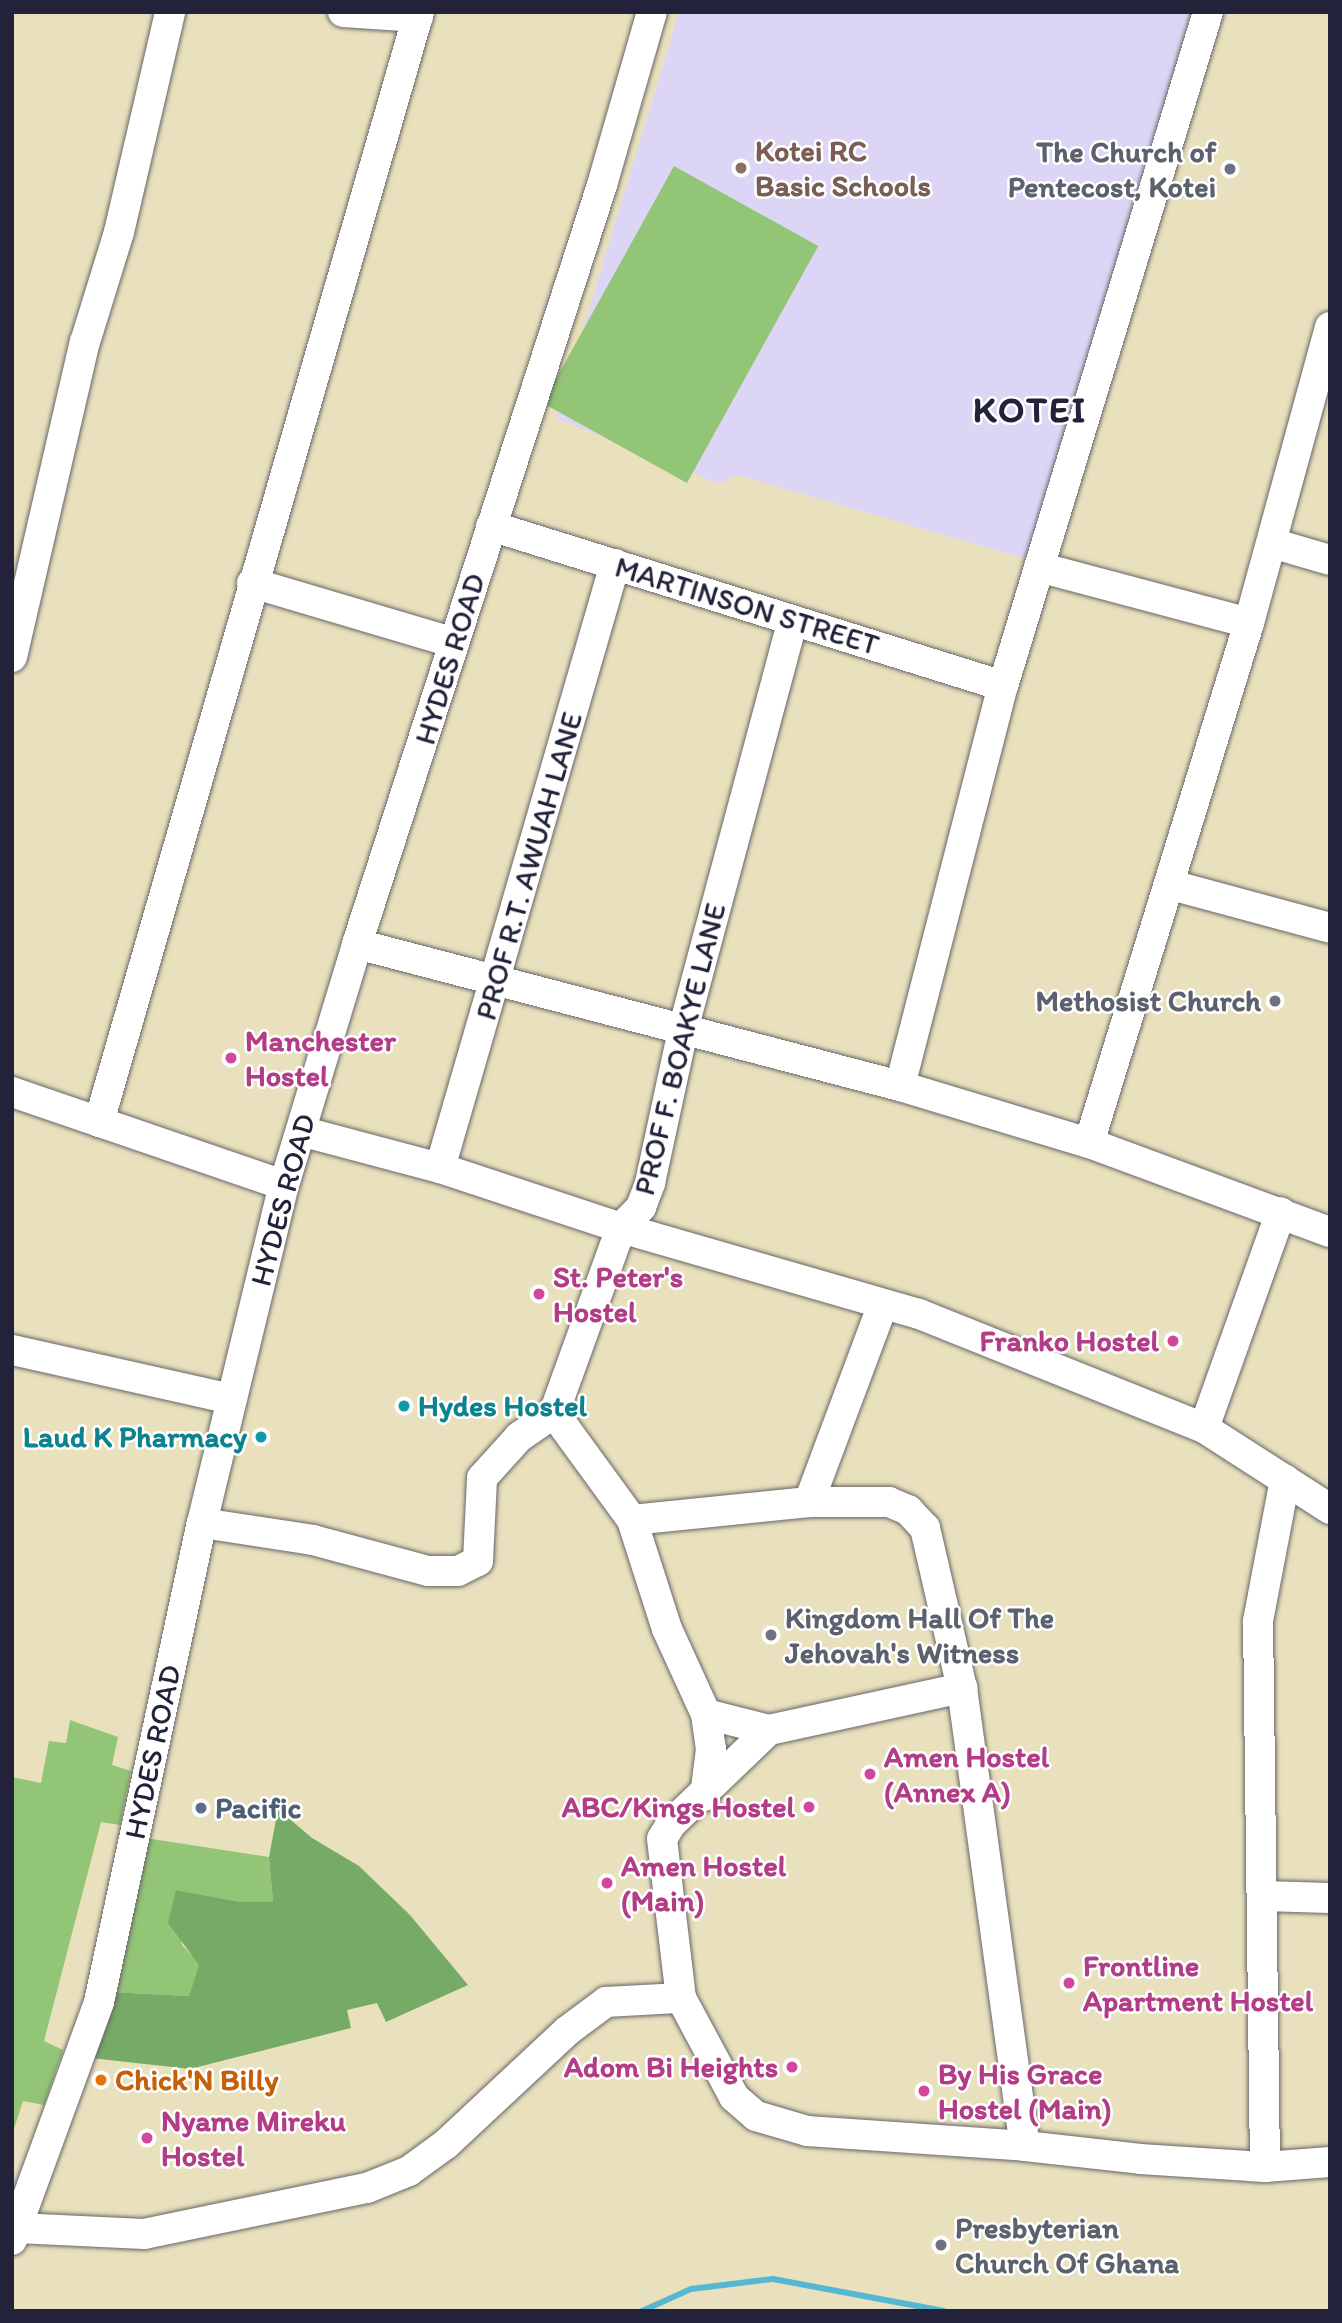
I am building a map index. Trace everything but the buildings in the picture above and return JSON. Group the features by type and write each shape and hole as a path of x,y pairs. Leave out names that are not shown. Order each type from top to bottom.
{"street":[{"path":"12,657 85,342 119,232 170,12"},
{"path":"99,1122 418,14 343,12"},
{"name":"HYDES ROAD","path":"14,2234 99,2002 202,1524 284,1185 357,943 603,185 652,12"},
{"path":"900,1086 1003,687 1208,12"},
{"path":"1089,1143 1171,886 1249,623 1330,327"},
{"name":"MARTINSON STREET","path":"492,526 1003,687"},
{"path":"1272,543 1330,560"},
{"name":"PROF R.T. AWUAH LANE","path":"440,1168 497,979 615,564"},
{"path":"1039,567 1249,623"},
{"path":"252,583 454,643"},
{"name":"PROF F. BOAKYE LANE","path":"554,1413 621,1228 641,1207 650,1184 683,1030 793,620"},
{"path":"1171,886 1330,928"},
{"path":"357,943 900,1086 1089,1143 1330,1232"},
{"path":"12,1092 284,1185"},
{"path":"301,1131 440,1168 621,1228 919,1314 1204,1428 1330,1509"},
{"path":"1204,1428 1281,1212"},
{"path":"809,1502 883,1304"},
{"path":"12,1350 232,1399"},
{"path":"202,1524 313,1541 428,1571 458,1571 478,1561 482,1478 519,1437 554,1413 632,1520 667,1629 706,1714 711,1749 705,1796"},
{"path":"1265,2167 1258,1621 1285,1480"},
{"path":"632,1520 809,1502 889,1502 908,1510 925,1528 962,1688 1025,2146"},
{"path":"706,1714 769,1730 962,1688"},
{"path":"769,1730 705,1796 684,1811 662,1839 681,1998 734,2097 756,2116 807,2132 1025,2146 1265,2167 1330,2162"},
{"path":"1262,1896 1330,1898"},
{"path":"14,2234 144,2234 367,2188 410,2171 446,2144 568,2031 606,2002 681,1998"}],"shaded area":[{"path":"679,12 1191,12 1031,560 737,475 720,484 556,418"}],"green space":[{"path":"674,166 818,246 687,483 543,403"},
{"path":"70,1720 118,1737 112,1765 131,1771 120,1825 101,1822 44,2041 63,2050 44,2105 23,2101 12,2135 12,1777 41,1783 49,1741 66,1743"},
{"path":"278,1809 312,1838 359,1866 410,1915 468,1985 386,2022 377,2003 347,2010 351,2028 190,2069 91,2058 109,1992 189,1996 199,1965 168,1923 176,1890 241,1902 273,1902 269,1857"},
{"path":"145,1838 269,1857 273,1902 241,1902 176,1890 182,1945 200,1964 189,1996 109,1992"}],"waterway":[{"path":"642,2311 691,2289 773,2279 944,2311"}],"place":[{"name":"Kotei RC Basic Schools","path":"741,168"},
{"name":"The Church of Pentecost, Kotei","path":"1230,169"},
{"name":"Methosist Church","path":"1275,1001"},
{"name":"Manchester Hostel","path":"231,1058"},
{"name":"St. Peter's Hostel","path":"539,1294"},
{"name":"Franko Hostel","path":"1173,1341"},
{"name":"Hydes Hostel","path":"404,1406"},
{"name":"Laud K Pharmacy","path":"261,1437"},
{"name":"Kingdom Hall Of The Jehovah's Witness","path":"771,1635"},
{"name":"Amen Hostel (Annex A)","path":"870,1774"},
{"name":"ABC/Kings Hostel","path":"809,1807"},
{"name":"Pacific","path":"201,1808"},
{"name":"Amen Hostel (Main)","path":"607,1883"},
{"name":"Frontline Apartment Hostel","path":"1069,1983"},
{"name":"Adom Bi Heights","path":"792,2067"},
{"name":"Chick'N Billy","path":"101,2080"},
{"name":"By His Grace Hostel (Main)","path":"924,2091"},
{"name":"Nyame Mireku Hostel","path":"147,2138"},
{"name":"Presbyterian Church Of Ghana","path":"941,2245"}],"district":[{"name":"KOTEI","path":"1030,409"}]}
